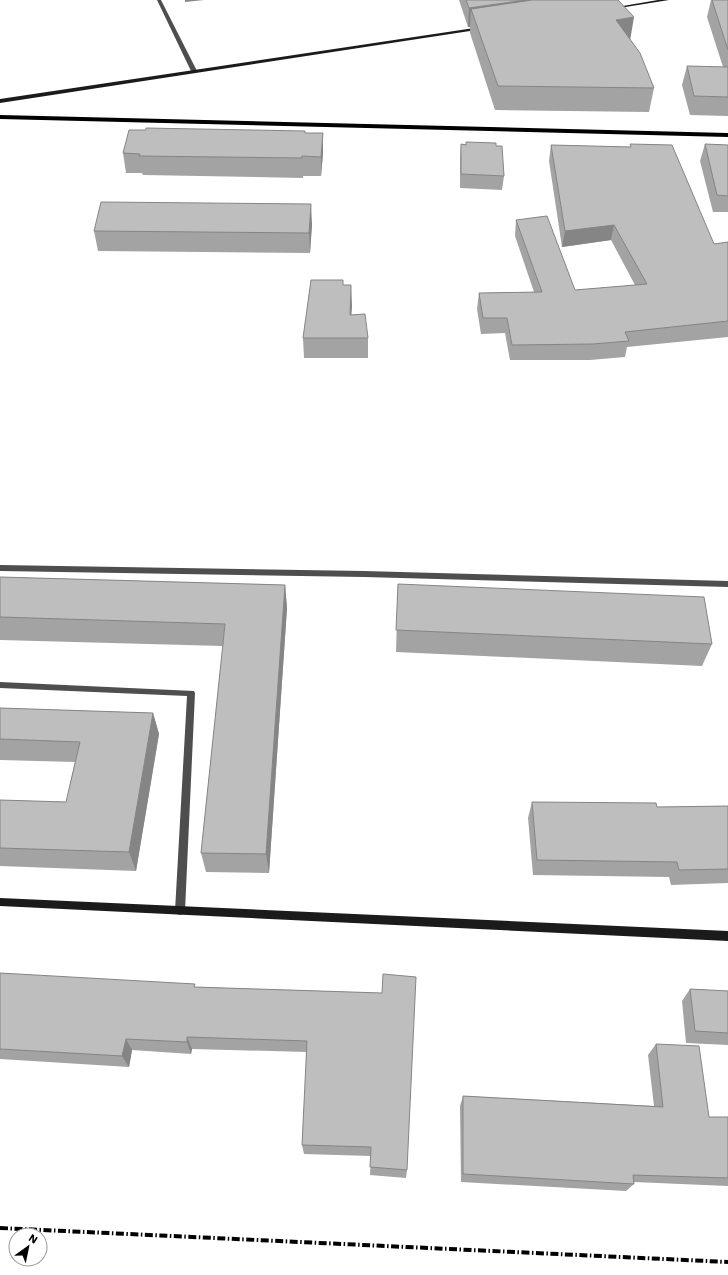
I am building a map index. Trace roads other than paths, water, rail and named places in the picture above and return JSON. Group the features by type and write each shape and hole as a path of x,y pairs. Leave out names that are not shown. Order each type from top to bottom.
{"main road":[{"path":"604,10 667,0"},
{"path":"0,101 486,27"},
{"path":"0,117 728,135"},
{"path":"0,902 728,936"}],"street":[{"path":"159,0 194,71"},
{"path":"0,568 364,574 728,584"},
{"path":"0,685 191,693 180,911"}],"railway":[{"path":"0,1228 728,1262"}]}
